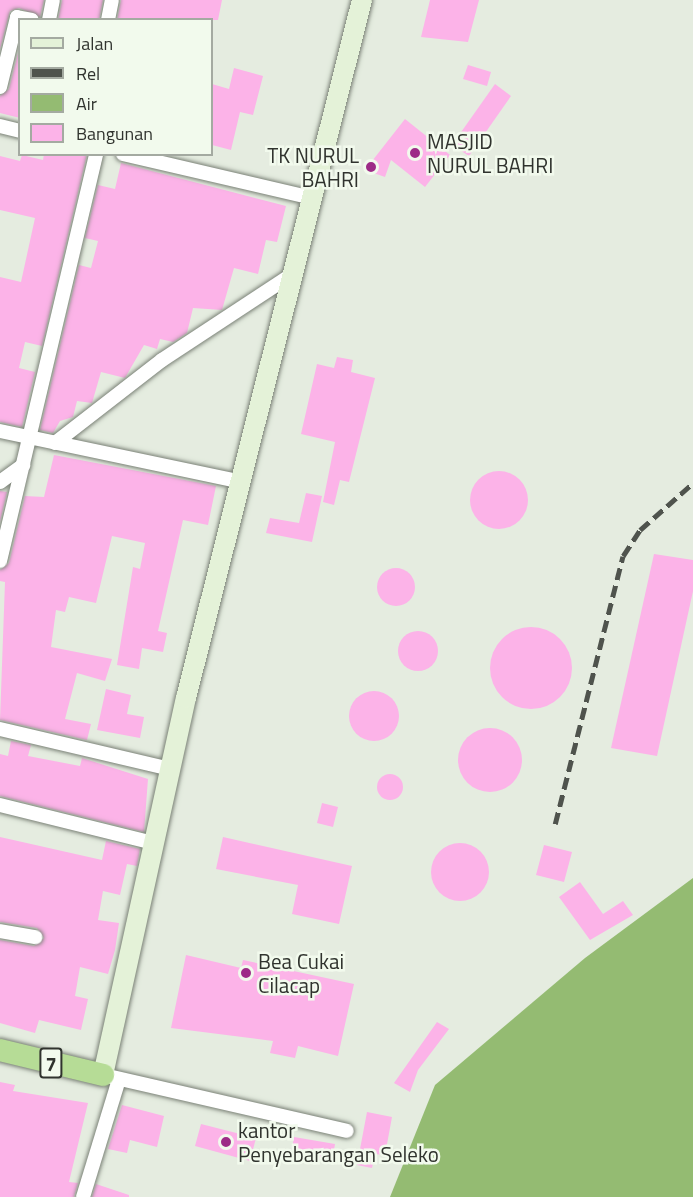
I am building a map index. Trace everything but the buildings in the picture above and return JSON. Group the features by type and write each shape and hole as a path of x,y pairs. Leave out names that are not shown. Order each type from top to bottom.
{"highway":[{"name":"7","path":"0,1050 111,1077"}],"main road":[{"path":"111,1077 153,843 170,769 362,0"}],"street":[{"path":"49,18 53,0"},
{"path":"108,18 112,0"},
{"path":"0,87 17,17 22,18"},
{"path":"0,126 18,130"},
{"path":"0,561 96,156"},
{"path":"132,156 312,198"},
{"path":"55,443 162,360 293,274"},
{"path":"0,431 242,482"},
{"path":"0,482 23,465"},
{"path":"0,729 170,769"},
{"path":"0,806 153,843"},
{"path":"0,931 34,937"},
{"path":"83,1197 111,1077 347,1131"}],"water":[{"path":"693,878 693,1197 390,1197 435,1085 585,958"}],"railway":[{"path":"555,824 623,556 640,530 693,483"}],"place":[{"name":"MASJID NURUL BAHRI","path":"415,153"},
{"name":"TK NURUL BAHRI","path":"371,167"},
{"name":"Bea Cukai Cilacap","path":"246,973"},
{"name":"kantor Penyebarangan Seleko","path":"226,1142"}]}
